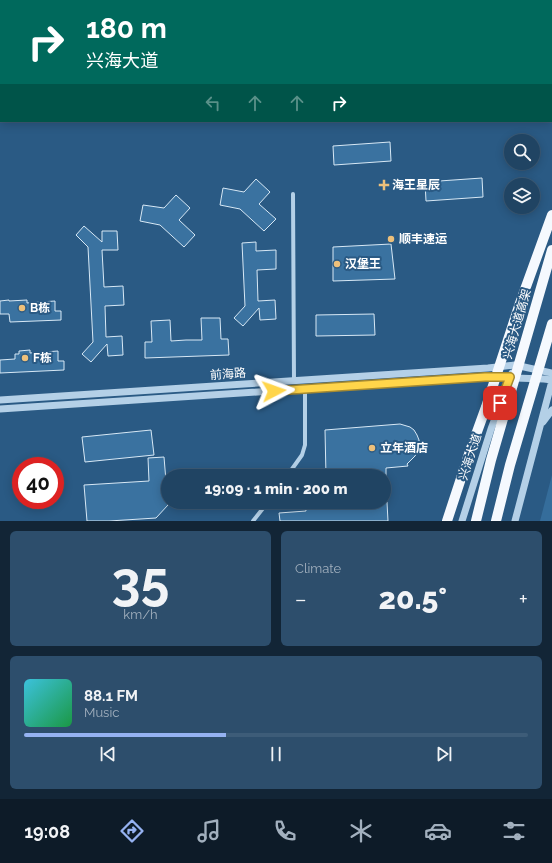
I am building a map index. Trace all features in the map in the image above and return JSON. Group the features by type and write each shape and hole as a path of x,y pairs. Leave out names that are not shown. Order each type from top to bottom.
{"main road":[{"path":"447,521 466,460 486,407 519,306 552,215"},
{"name":"兴海大道高架","path":"476,521 491,460 552,250"},
{"path":"496,521 510,465 552,324"}],"street":[{"path":"293,194 294,381"},
{"name":"兴海大道","path":"462,521 480,461 552,266"},
{"name":"前海路","path":"0,400 515,365 552,373"},
{"name":"前海路","path":"0,409 485,377 544,378 552,381"},
{"path":"515,521 552,381"},
{"path":"292,469 302,455 305,445 305,389"},
{"path":"539,427 552,410"},
{"path":"253,521 262,509"}],"shaded area":[{"path":"552,475 552,521 540,521"}],"building":[{"path":"390,142 391,161 334,165 333,146"},
{"path":"482,178 483,197 426,201 425,182"},
{"path":"256,179 270,192 259,204 276,219 264,231 240,209 220,205 223,188 244,192"},
{"path":"176,195 190,208 179,220 195,235 184,247 160,225 140,221 143,205 164,208"},
{"path":"84,226 102,242 102,231 117,231 118,250 102,250 104,287 123,286 124,305 105,306 106,337 122,336 123,355 108,356 107,344 91,362 82,354 93,342 88,247 76,235"},
{"path":"256,242 256,251 276,250 276,269 257,270 258,301 275,300 276,319 260,320 259,308 243,326 234,318 245,306 242,243"},
{"path":"391,244 395,279 333,281 333,247"},
{"path":"27,300 27,303 55,301 55,311 61,311 61,320 10,322 9,314 0,314 0,301"},
{"path":"374,314 375,335 316,336 316,315"},
{"path":"201,318 220,318 221,339 228,339 229,355 145,358 145,342 152,342 151,321 170,320 171,341 202,340"},
{"path":"30,350 30,353 58,351 58,361 64,361 64,370 0,373 0,360 15,359 15,354 19,354 19,351"},
{"name":"立年酒店","path":"400,424 414,430 419,440 418,451 407,464 408,466 386,469 326,469 325,430"},
{"path":"151,430 154,455 85,462 82,437"},
{"path":"164,457 165,469 161,469 161,509 164,509 156,518 87,521 84,485 149,481 148,458"},
{"path":"306,509 387,509 388,521 280,521 279,513 306,511"}],"place":[{"name":"海王星辰","path":"384,185"},
{"name":"顺丰速运","path":"391,239"},
{"name":"汉堡王","path":"337,264"},
{"name":"B栋","path":"22,308"},
{"name":"F栋","path":"25,358"},
{"name":"立年酒店","path":"372,448"}],"route":[{"path":"274,391 485,377 510,377 500,403"}]}
